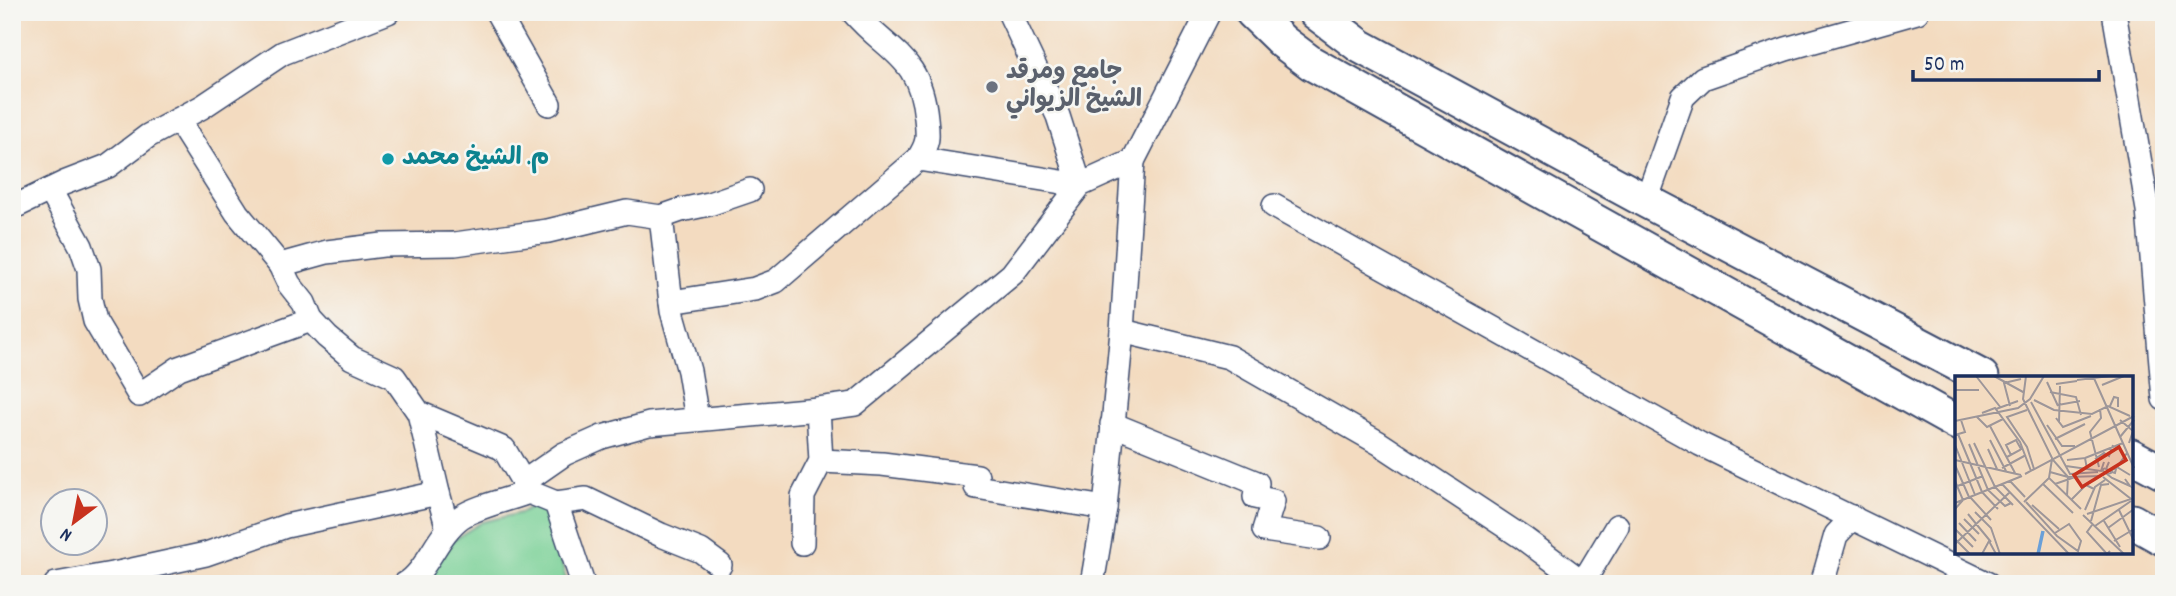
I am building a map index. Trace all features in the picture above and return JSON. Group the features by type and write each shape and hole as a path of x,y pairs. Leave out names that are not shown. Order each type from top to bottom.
{"main road":[{"path":"1252,12 1283,42 1311,63 1955,422"},
{"path":"1315,12 1360,46 1646,201 1980,376"},
{"path":"2134,457 2164,473"},
{"path":"2134,522 2164,538"}],"street":[{"path":"12,208 108,166 148,136 283,53 388,12"},
{"path":"497,12 548,104"},
{"path":"671,302 755,289 776,281 918,159 928,143 924,99 914,72 853,12"},
{"path":"1009,12 1058,116 1080,185"},
{"path":"1092,584 1105,508 1122,331 1133,161 1209,12"},
{"path":"1646,201 1683,97 1703,78 1786,49 1917,12"},
{"path":"2114,12 2156,205 2164,400"},
{"path":"178,120 237,213 280,265 289,284 304,303 311,320 352,358 394,377 419,413 449,529"},
{"path":"918,159 1080,185"},
{"path":"528,492 528,479 564,454 601,437 649,424 697,419 705,421 855,404 1012,274 1080,185 1133,161"},
{"path":"51,190 81,246 89,269 90,299 95,321 139,395 179,368 311,320"},
{"path":"280,265 327,252 372,246 455,244 516,236 627,212 661,217 750,190"},
{"path":"1274,206 1700,444 1988,584"},
{"path":"661,217 671,302 689,371 697,419"},
{"path":"1122,331 1229,357 1378,443 1523,538 1584,583 1617,526"},
{"path":"802,543 803,496 821,461 818,408"},
{"path":"419,413 504,449 528,492 555,503 586,499 701,551 720,565"},
{"path":"1112,424 1257,482 1255,497 1273,500 1264,530 1319,538"},
{"path":"821,461 882,464 977,476 976,487 1105,508"},
{"path":"412,582 449,529 462,516 528,492"},
{"path":"56,584 124,578 206,554 286,526 438,493"},
{"path":"555,503 583,584"},
{"path":"1822,584 1836,535 1853,517"}],"green space":[{"path":"546,498 567,584 422,584 443,546 482,522 520,513"}],"place":[{"name":"جامع ومرقد الشيخ الزيواني","path":"992,87"},
{"name":"م. الشيخ محمد","path":"388,159"}]}
